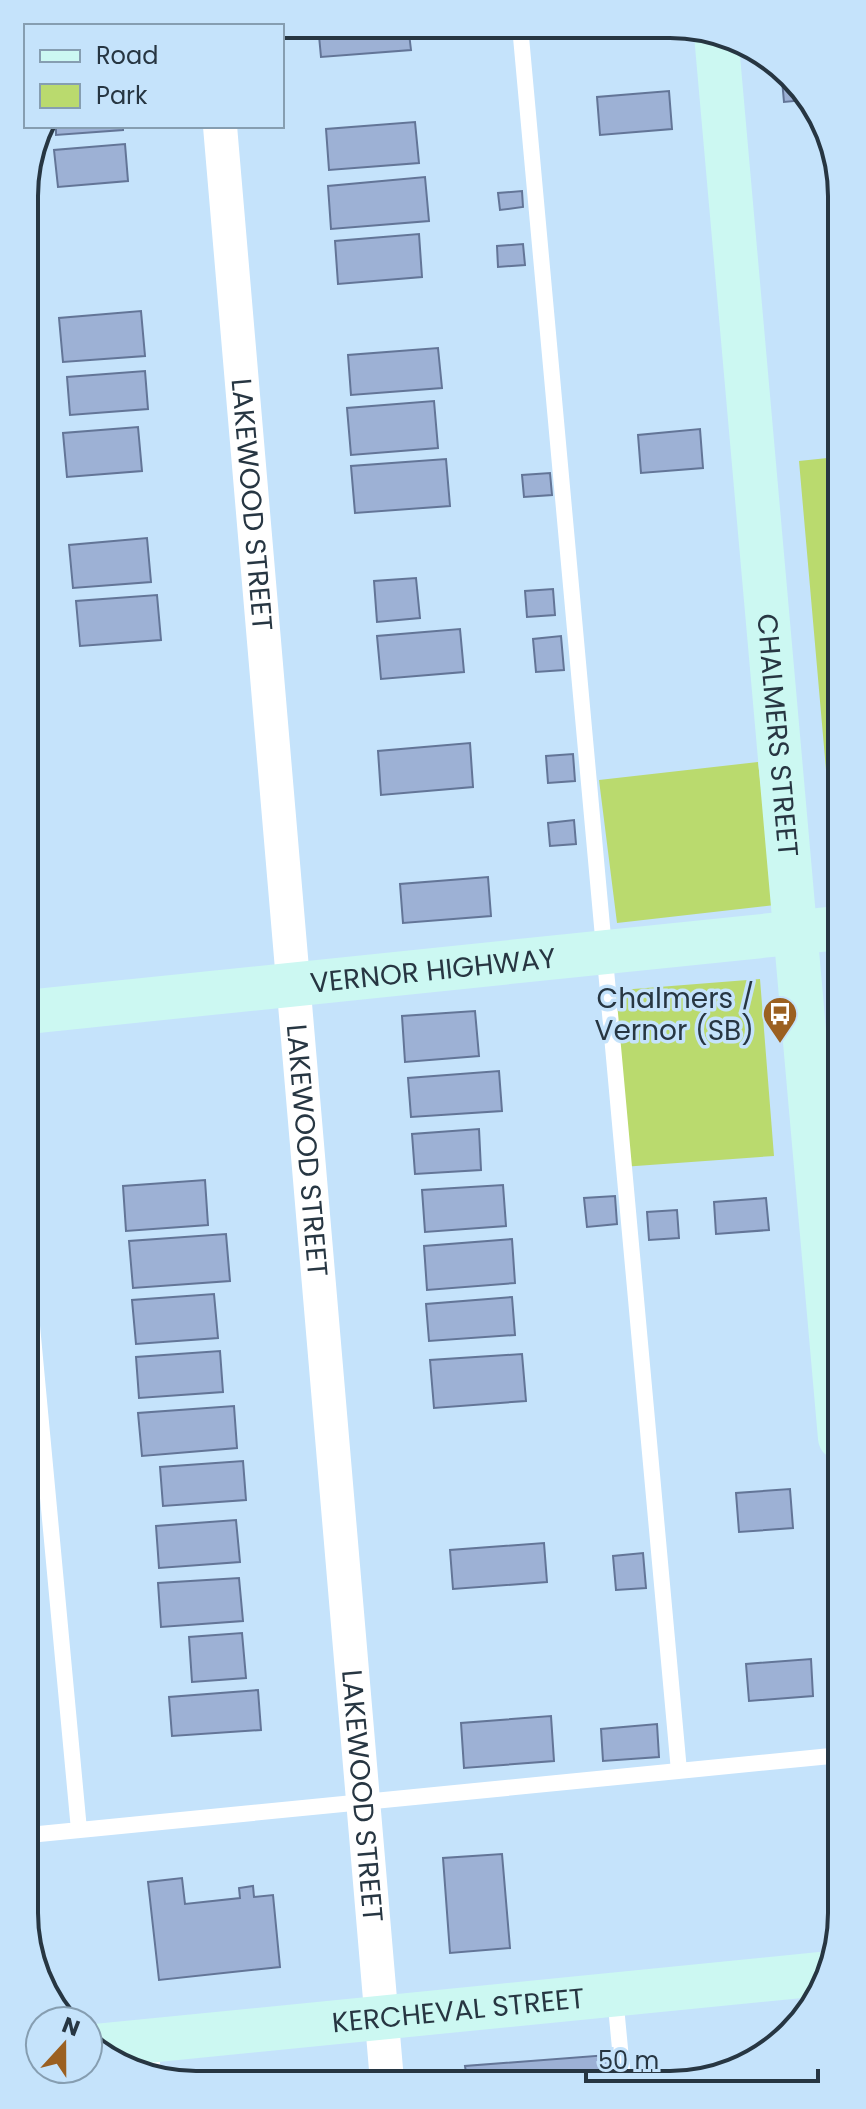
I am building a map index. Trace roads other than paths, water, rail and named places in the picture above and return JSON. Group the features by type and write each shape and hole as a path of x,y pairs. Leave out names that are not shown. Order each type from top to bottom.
{"street":[{"name":"CHALMERS STREET","path":"717,45 818,930 828,1161"},
{"name":"LAKEWOOD STREET","path":"220,128 386,2071"},
{"name":"VERNOR HIGHWAY","path":"38,1011 818,930"},
{"name":"KERCHEVAL STREET","path":"121,2052 151,2059 382,2018 815,1975"}],"lane":[{"path":"521,38 679,1771"},
{"path":"38,1390 79,1830"},
{"path":"38,1834 828,1756"},
{"path":"615,1994 622,2071"}],"place":[{"name":"Chalmers / Vernor (SB)","path":"780,1045"}]}
